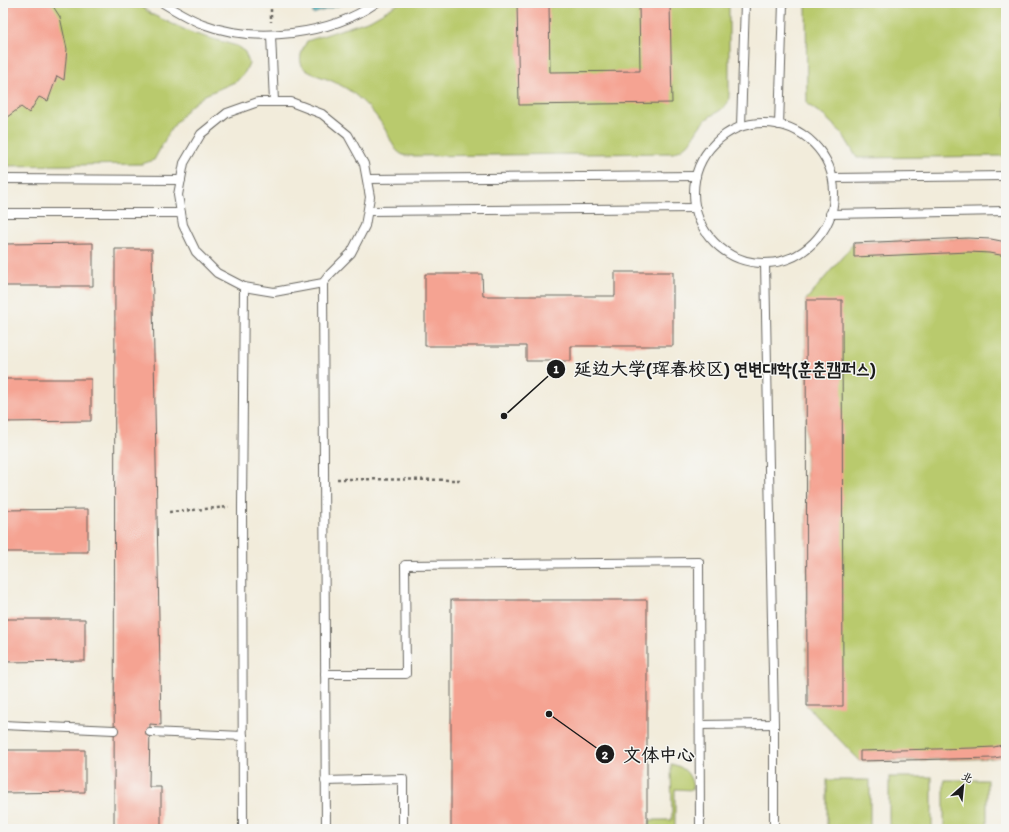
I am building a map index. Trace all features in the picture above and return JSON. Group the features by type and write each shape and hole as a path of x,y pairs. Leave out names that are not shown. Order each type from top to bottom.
{"lane":[{"path":"163,3 204,24 236,33 271,35 308,31 341,22 376,3"},
{"path":"741,126 745,3"},
{"path":"779,125 783,3"},
{"path":"271,35 274,102"},
{"path":"324,283 274,292 244,287 218,273 196,252 183,225 178,196 184,163 201,134 227,113 258,102 291,102 322,114 348,135 364,164 370,197 365,226 352,253 330,274 324,283 326,829"},
{"path":"764,122 779,125 787,127 808,138 824,156 833,178 834,202 827,225 812,244 792,258 769,263 747,261 726,252 709,237 698,218 693,196 696,176 706,153 721,136 741,126 764,122"},
{"path":"367,179 696,176"},
{"path":"833,178 1006,176"},
{"path":"3,178 181,180"},
{"path":"368,211 696,208"},
{"path":"830,214 1006,211"},
{"path":"3,213 181,213"},
{"path":"765,263 774,724 774,829"},
{"path":"243,829 242,506 244,287"},
{"path":"325,674 406,674 405,565 699,562 700,829"},
{"path":"700,725 774,724"},
{"path":"3,725 114,730"},
{"path":"150,732 243,736"},
{"path":"326,780 403,779 404,829"}],"path":[{"path":"271,3 271,35"},
{"path":"324,479 460,480"},
{"path":"169,512 242,506"}],"green space":[{"path":"3,3 137,3 151,14 192,33 237,46 245,52 249,63 245,72 237,81 205,95 189,107 171,129 154,160 142,164 3,166"},
{"path":"400,3 729,3 728,102 699,127 686,146 673,153 404,155 401,154 392,144 384,127 370,108 351,92 341,86 307,71 302,66 300,60 307,41 370,20"},
{"path":"806,3 1006,3 1006,156 857,158 842,133 824,116 807,104"},
{"path":"968,238 1006,242 1006,756 971,759 860,761 807,706 806,300 854,243"},
{"path":"671,764 681,767 690,776 693,790 675,789 675,829 650,829 650,820 672,820"},
{"path":"889,777 932,777 932,829 889,829"},
{"path":"827,780 870,780 870,829 827,829"},
{"path":"944,780 987,780 987,829 944,829"}],"water":[{"path":"313,3 346,3 313,14"}],"building":[{"path":"3,3 51,3 60,17 67,49 64,80 57,76 48,101 39,97 29,113 21,107 3,120"},
{"path":"517,3 549,3 550,72 640,71 639,3 670,3 672,103 519,105"},
{"path":"968,238 991,239 1006,242 1006,256 969,252 854,257 854,243"},
{"path":"93,243 93,286 3,286 3,244"},
{"path":"115,249 152,249 161,725 150,724 149,787 161,787 161,829 114,829"},
{"path":"615,272 673,272 673,346 571,346 571,361 526,361 526,346 425,346 425,274 482,274 483,296 615,296"},
{"path":"806,300 842,300 843,706 807,706"},
{"path":"3,379 91,379 91,421 3,422"},
{"path":"88,509 88,552 3,552 3,510"},
{"path":"451,600 647,600 647,829 451,829"},
{"path":"3,619 85,619 85,661 3,662"},
{"path":"1006,744 1006,756 994,758 860,761 860,751 994,747"},
{"path":"3,750 85,750 85,792 3,793"}],"place":[{"name":"延边大学(珲春校区) 연변대학(훈춘캠퍼스)","path":"504,416"},
{"name":"文体中心","path":"549,714"}]}
